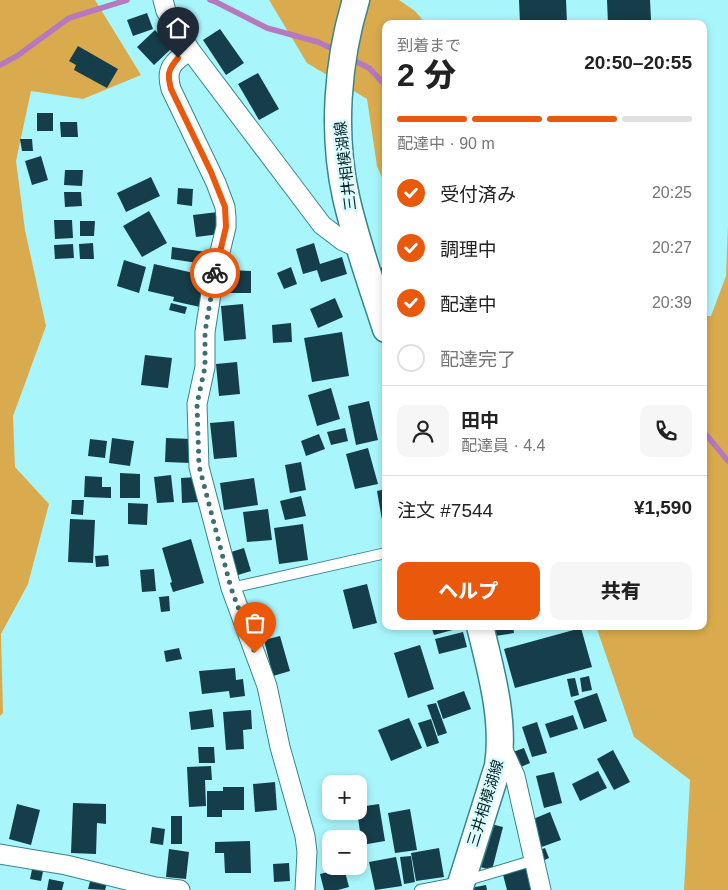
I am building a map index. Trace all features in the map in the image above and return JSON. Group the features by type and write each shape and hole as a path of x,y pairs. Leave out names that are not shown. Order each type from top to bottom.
{"main road":[{"name":"三井相模湖線","path":"356,0 343,52 338,116 341,165 345,195 359,248 382,317"},
{"name":"三井相模湖線","path":"460,886 498,766 501,746 500,726 481,630"}],"street":[{"path":"163,0 166,12 190,50 322,225 343,241 359,248"},
{"path":"190,50 178,58 169,69 168,79 213,176 225,207 226,227 206,316 205,367 197,404 199,466 231,588 267,686 280,747 305,836 307,852 304,890"},
{"path":"501,746 515,776 541,890"},
{"path":"0,854 66,864 155,887 180,890"}],"lane":[{"path":"231,588 382,554"},
{"path":"420,890 460,886 535,860"}],"shaded area":[{"path":"0,0 95,0 141,75 83,99 31,91 16,161 25,230 46,326 13,416 15,467 49,504 28,584 1,634 3,713 0,716"},
{"path":"269,0 399,0 415,11 423,20 382,20 382,178 377,166 367,99 307,63"},
{"path":"728,225 728,890 684,890 690,780 634,737 597,630 707,630 707,316 711,316 726,276"}],"building":[{"path":"519,0 566,0 567,20 520,20"},
{"path":"607,0 650,0 651,20 608,20"},
{"path":"147,13 153,29 133,36 127,20"},
{"path":"220,29 244,63 226,75 203,40"},
{"path":"155,30 172,48 154,65 137,47"},
{"path":"78,46 118,69 107,88 74,70 76,65 69,61"},
{"path":"258,73 279,109 259,120 238,84"},
{"path":"37,113 53,113 53,131 37,131"},
{"path":"60,122 77,122 78,137 61,137"},
{"path":"20,139 32,139 33,151 22,151"},
{"path":"41,156 48,180 32,185 25,161"},
{"path":"65,170 83,170 82,186 64,185"},
{"path":"151,177 160,196 126,212 117,193"},
{"path":"178,188 193,189 192,206 177,204"},
{"path":"64,192 81,192 82,206 65,207"},
{"path":"149,211 167,243 142,257 123,226"},
{"path":"218,212 220,234 196,237 193,215"},
{"path":"54,220 72,220 73,238 55,239"},
{"path":"80,221 95,221 94,236 80,236"},
{"path":"93,243 94,259 80,259 79,244"},
{"path":"314,243 320,264 342,257 347,274 321,282 317,270 303,274 296,249"},
{"path":"73,244 74,258 55,259 54,245"},
{"path":"172,247 206,252 204,264 171,259"},
{"path":"124,260 146,267 139,293 117,286"},
{"path":"154,264 207,276 200,307 173,301 174,297 148,291"},
{"path":"291,267 297,284 284,289 277,273"},
{"path":"230,270 251,271 251,293 229,293"},
{"path":"335,298 343,317 318,328 310,309"},
{"path":"171,303 187,307 185,314 169,310"},
{"path":"243,304 246,339 224,341 221,306"},
{"path":"291,323 292,342 273,343 272,325"},
{"path":"342,332 349,376 312,382 304,338"},
{"path":"145,355 172,358 168,388 141,385"},
{"path":"237,362 240,394 219,396 216,364"},
{"path":"331,388 340,419 317,426 308,395"},
{"path":"369,401 378,440 356,445 348,406"},
{"path":"234,421 237,457 214,459 210,423"},
{"path":"345,428 348,441 331,445 327,432"},
{"path":"319,434 325,449 306,456 301,441"},
{"path":"112,438 134,441 130,466 109,463"},
{"path":"166,438 192,439 191,463 165,462"},
{"path":"90,439 107,441 105,458 88,456"},
{"path":"368,448 378,484 355,489 346,454"},
{"path":"301,462 306,490 290,493 285,465"},
{"path":"120,473 140,474 140,498 120,498"},
{"path":"171,475 174,502 157,503 154,477"},
{"path":"85,476 102,477 102,487 111,487 111,498 84,497"},
{"path":"197,477 198,502 182,503 181,478"},
{"path":"254,478 258,505 224,510 220,483"},
{"path":"382,490 382,520 377,491"},
{"path":"301,496 306,516 285,520 280,501"},
{"path":"72,500 84,500 83,515 71,514"},
{"path":"128,503 148,504 147,525 128,524"},
{"path":"268,509 272,540 247,542 243,512"},
{"path":"70,519 95,520 93,563 68,562"},
{"path":"303,524 308,560 279,564 274,528"},
{"path":"191,539 204,583 173,592 162,548"},
{"path":"244,548 251,571 238,575 231,552"},
{"path":"108,555 109,566 96,567 95,556"},
{"path":"154,569 156,591 142,592 140,570"},
{"path":"367,584 377,623 353,629 343,590"},
{"path":"169,596 170,611 161,612 159,597"},
{"path":"432,630 453,630 434,635"},
{"path":"494,630 514,630 514,633 495,636"},
{"path":"574,630 582,630 592,667 515,688 504,649"},
{"path":"463,632 467,647 439,654 435,639"},
{"path":"280,636 290,671 273,676 264,640"},
{"path":"420,645 434,689 408,698 394,653"},
{"path":"179,648 182,659 166,662 164,651"},
{"path":"235,668 236,680 243,679 245,696 230,698 229,691 202,694 199,671"},
{"path":"589,676 592,690 582,692 580,678"},
{"path":"575,678 579,695 571,697 567,679"},
{"path":"464,691 471,709 443,719 437,701"},
{"path":"597,693 607,721 584,729 574,701"},
{"path":"436,703 447,733 438,736 427,705"},
{"path":"212,709 214,727 191,730 189,712"},
{"path":"251,710 252,729 243,730 244,749 226,750 223,712"},
{"path":"573,715 578,729 550,738 545,724"},
{"path":"409,718 422,748 391,761 378,730"},
{"path":"431,719 439,743 427,747 418,723"},
{"path":"537,722 547,753 532,757 522,727"},
{"path":"198,747 214,747 215,763 199,763"},
{"path":"524,748 530,763 516,769 510,753"},
{"path":"613,750 630,782 614,790 597,759"},
{"path":"211,766 212,780 205,780 206,806 189,807 187,767"},
{"path":"598,771 607,788 580,801 572,784"},
{"path":"554,772 562,803 544,808 536,776"},
{"path":"275,782 277,810 255,812 253,784"},
{"path":"223,787 244,787 244,810 222,810 222,817 207,817 207,791 223,791"},
{"path":"73,803 106,804 106,824 97,823 96,854 71,853"},
{"path":"17,804 40,810 31,845 9,839"},
{"path":"379,804 385,841 367,844 367,830 360,830 358,820 367,820 367,806"},
{"path":"410,809 417,850 395,853 388,813"},
{"path":"550,812 561,840 536,849 526,822"},
{"path":"171,816 182,816 182,844 171,844"},
{"path":"487,823 503,827 492,870 476,866"},
{"path":"152,827 165,829 163,845 150,843"},
{"path":"250,841 251,873 225,873 224,853 215,853 215,842"},
{"path":"439,848 444,877 416,881 411,853"},
{"path":"545,848 549,858 538,863 534,852"},
{"path":"169,849 189,852 186,879 166,877"},
{"path":"411,856 415,882 404,884 400,857"},
{"path":"396,857 402,886 375,890 369,862"},
{"path":"525,861 532,890 507,890 501,867"},
{"path":"289,863 290,881 274,882 273,864"},
{"path":"33,865 44,867 41,881 30,879"},
{"path":"320,874 346,875 349,887 338,890 324,890"},
{"path":"91,878 107,883 105,890 88,889"},
{"path":"49,879 64,882 62,890 47,890"},
{"path":"486,885 487,890 465,890 465,889"}],"waterway":[{"path":"0,65 17,56 69,18 127,0"},
{"path":"210,0 267,28 318,42 337,51"},
{"path":"349,58 369,68 382,82"},
{"path":"707,436 728,461"}],"way so far":[{"path":"215,273 205,332 205,367 197,404 199,466 231,588 255,653"}],"route":[{"path":"178,58 169,69 168,79 171,89 206,161 225,207 226,227 215,273"}]}
